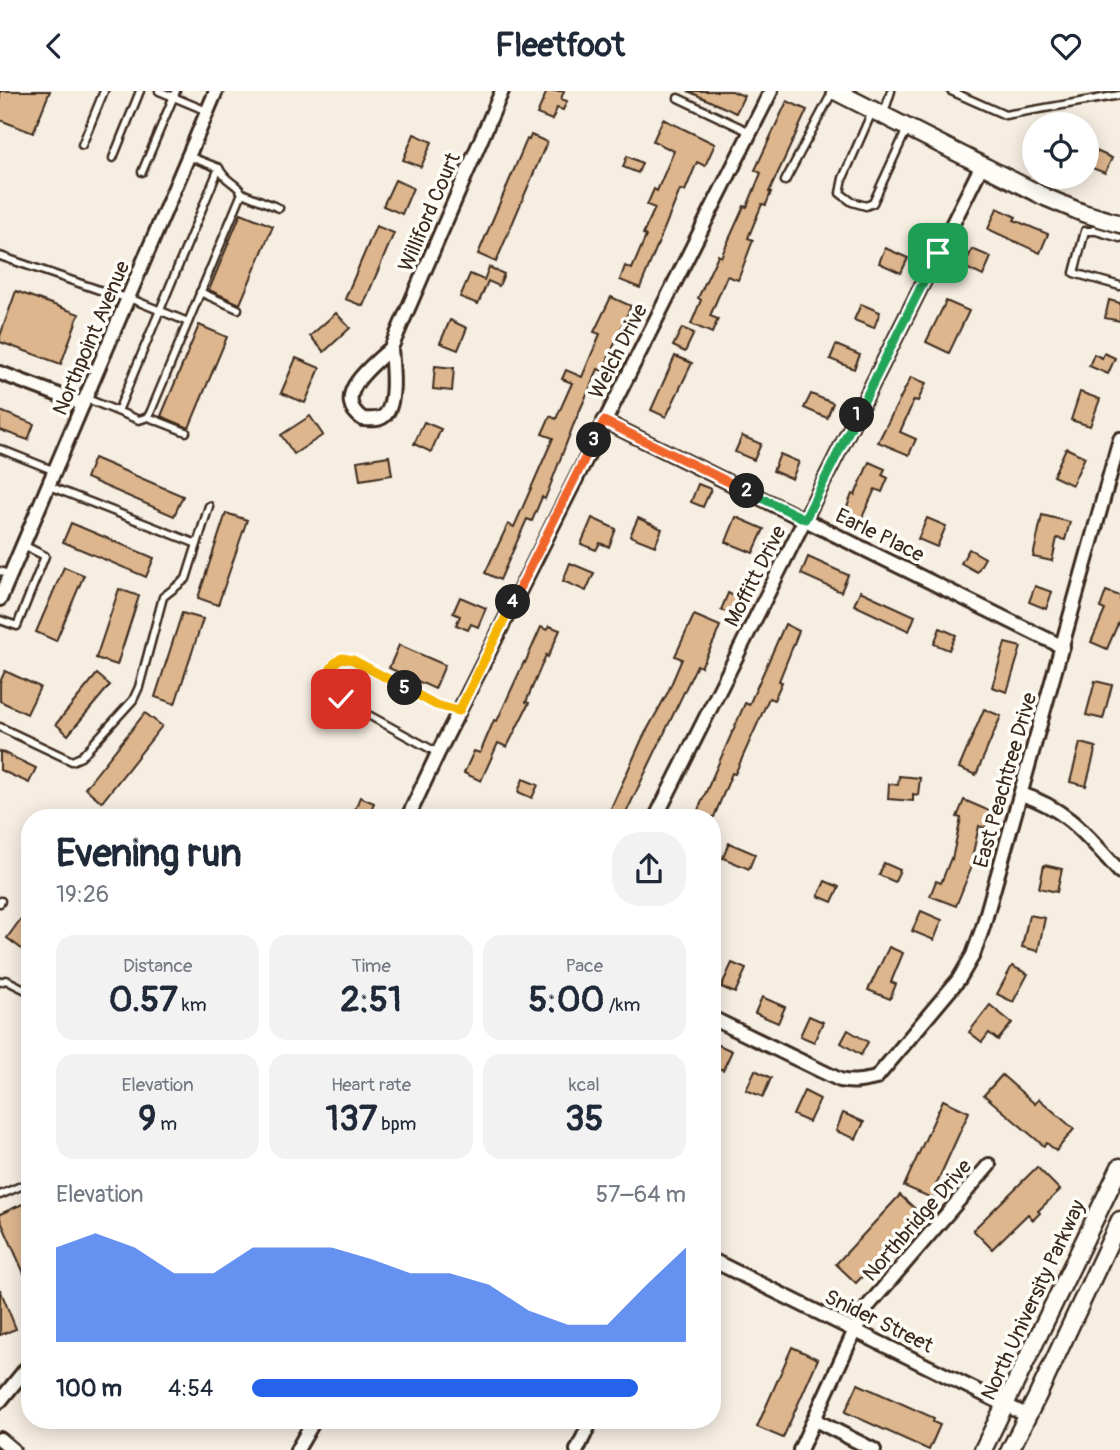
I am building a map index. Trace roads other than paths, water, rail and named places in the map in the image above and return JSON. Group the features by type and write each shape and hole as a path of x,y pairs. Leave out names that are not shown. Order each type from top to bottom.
{"main road":[{"path":"834,91 1094,224 1120,224"},
{"name":"North University Parkway","path":"984,1450 1120,1167"},
{"path":"1010,1450 1120,1220"}],"street":[{"name":"Northpoint Avenue","path":"0,599 5,573 23,545 216,91"},
{"name":"Williford Court","path":"391,348 393,380 388,409 384,416 363,419 353,408 353,389 360,375 391,348 502,91"},
{"name":"Welch Drive","path":"412,809 771,91"},
{"name":"Moffitt Drive","path":"660,809 982,165"},
{"path":"0,373 84,401"},
{"name":"Earle Place","path":"604,421 1063,647"},
{"name":"East Peachtree Drive","path":"721,1023 850,1083 876,1078 959,979 974,955 1120,439"},
{"path":"1021,794 1045,801 1069,819 1120,872"},
{"name":"Northbridge Drive","path":"800,1450 868,1306 989,1165"},
{"name":"Snider Street","path":"721,1264 1028,1416"},
{"path":"0,1401 21,1375"},
{"path":"815,1420 874,1450"},
{"path":"297,1450 309,1429"},
{"path":"577,1450 587,1429"},
{"path":"0,1439 13,1450"}],"lane":[{"path":"82,145 104,91"},
{"path":"113,157 140,91"},
{"path":"159,91 175,94 207,111"},
{"path":"785,181 834,91"},
{"path":"891,91 843,178 840,193 852,202 866,207 873,204 907,127"},
{"path":"951,91 1005,115 1120,95"},
{"path":"142,172 175,94"},
{"path":"678,98 750,132"},
{"path":"188,156 219,168 225,180 238,185 242,193 279,208"},
{"path":"118,411 219,168"},
{"path":"148,417 242,193"},
{"path":"1120,238 1094,224 1085,230 1074,273 1120,286"},
{"path":"0,256 129,298 188,322"},
{"path":"200,292 238,309"},
{"path":"84,401 139,420 148,417 186,432"},
{"path":"0,449 55,471"},
{"path":"48,485 197,544"},
{"path":"0,727 72,761 81,757 133,701 163,597 186,579 209,506"},
{"path":"0,620 17,626 45,556 23,545"},
{"path":"438,753 338,698 328,679 332,665 342,658 347,658 436,705 459,711"},
{"path":"0,982 6,980 21,988"},
{"path":"0,1195 21,1186"}]}
